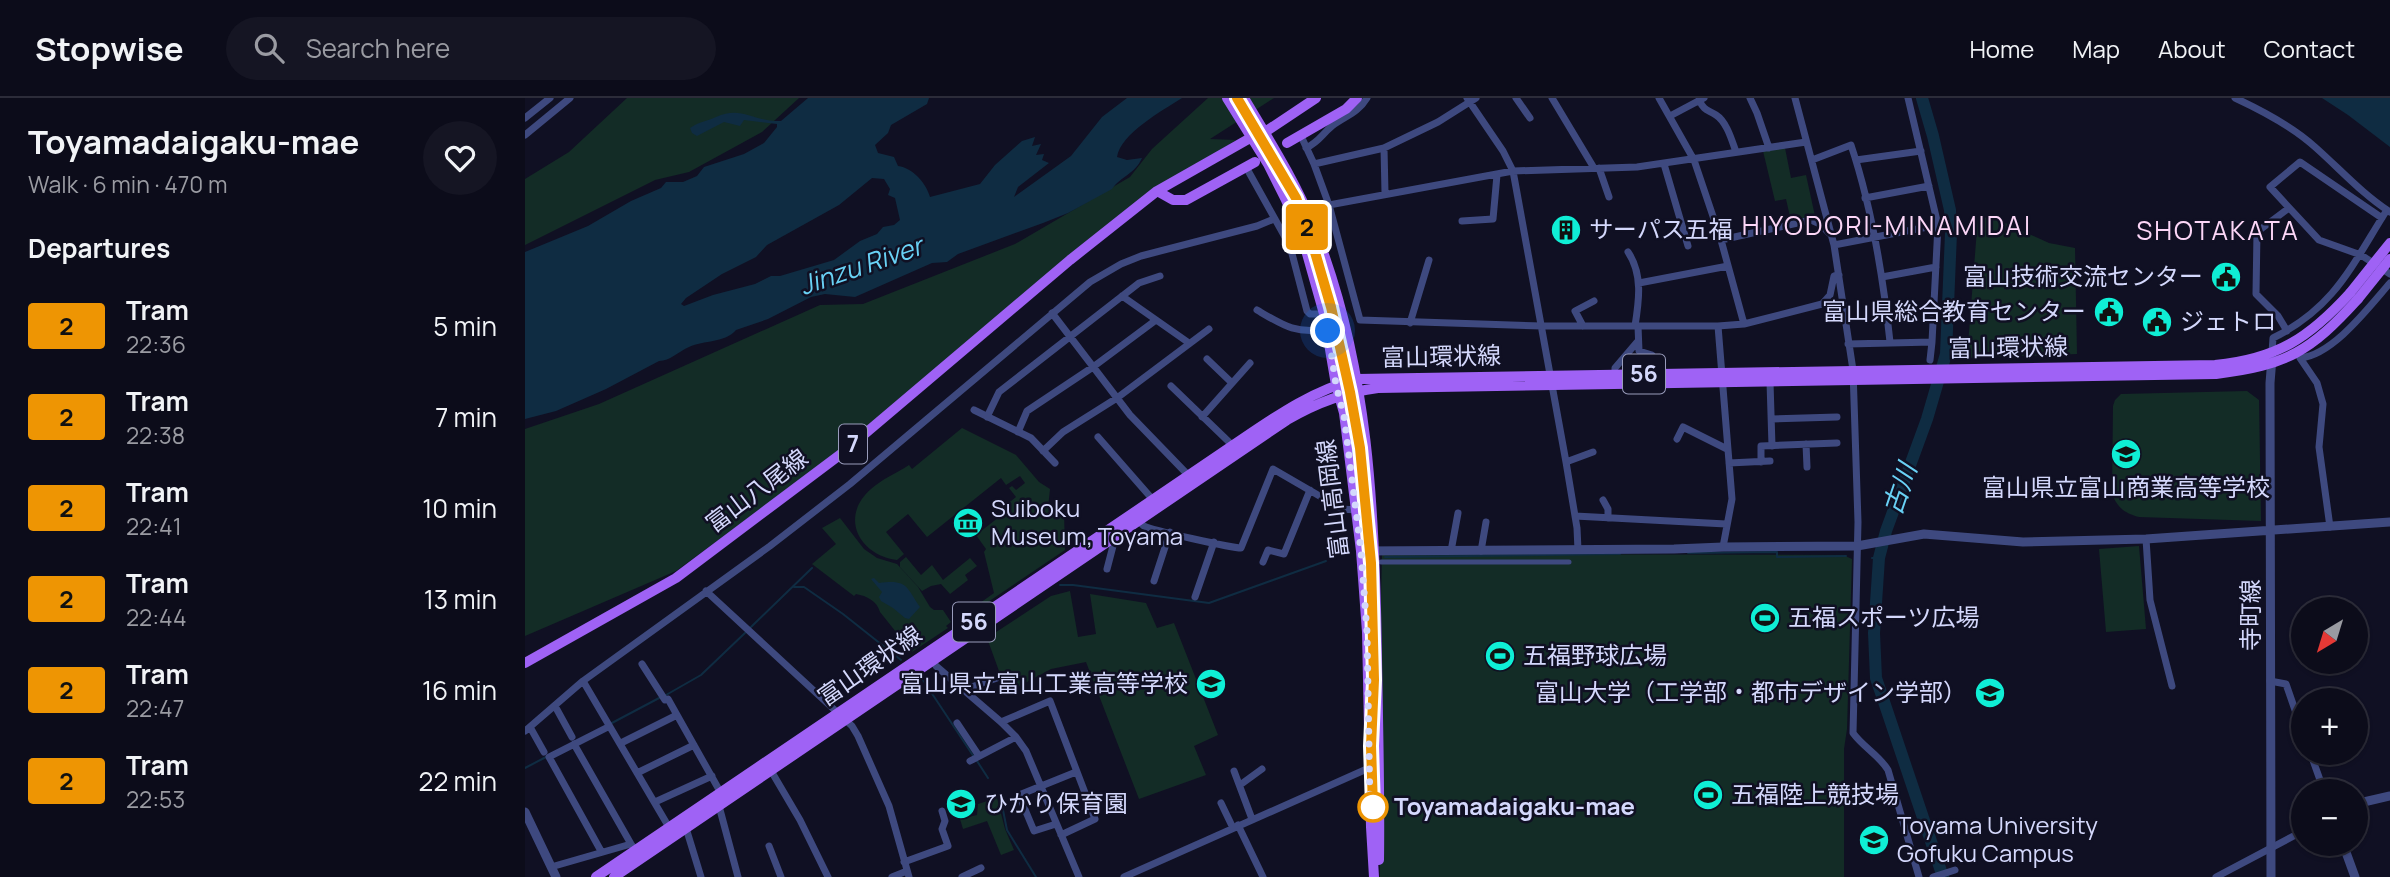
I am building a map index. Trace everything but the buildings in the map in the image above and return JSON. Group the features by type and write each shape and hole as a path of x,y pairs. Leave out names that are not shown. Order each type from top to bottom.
{"main road":[{"name":"富山高岡線","path":"1227,98 1268,164 1304,243 1324,314 1344,416 1361,551 1367,632 1369,768 1376,877"},
{"name":"富山高岡線","path":"1244,98 1299,193 1328,268 1345,323 1366,431 1378,557 1380,827 1376,877"},
{"path":"1263,130 1315,98"},
{"path":"1287,143 1346,109 1357,98"},
{"name":"富山八尾線","path":"525,663 677,578 850,446 1157,191 1250,136"},
{"path":"1157,191 1173,200 1186,200 1251,165"},
{"name":"富山環状線","path":"1552,381 1615,374 1770,382 1929,370 1955,374 2216,374 2253,370 2272,365 2309,346 2336,323 2390,243"},
{"name":"富山環状線","path":"1955,374 2238,363 2288,346 2311,332 2354,296 2390,259"},
{"name":"富山環状線","path":"671,832 686,828 768,767 1192,479 1289,408 1322,390 1338,390 1358,385 1853,375"},
{"name":"富山環状線","path":"930,656 1110,540 1136,517"},
{"name":"富山環状線","path":"596,877 722,800"},
{"name":"富山環状線","path":"614,877 636,851"}],"street":[{"path":"525,118 550,98"},
{"path":"525,135 570,98"},
{"path":"1306,148 1355,113 1367,98"},
{"path":"1516,98 1530,118"},
{"path":"1552,98 1596,168 1609,197"},
{"path":"1659,98 1694,160 1721,240 1744,324"},
{"path":"1749,98 1758,113 1769,148"},
{"path":"1795,98 1834,245 1853,375 1860,545 1853,733 1882,760 1888,770 1919,877"},
{"path":"1908,98 1938,225 1929,370"},
{"path":"2235,98 2282,123 2313,145 2388,211 2340,285 2313,314 2273,338 2272,352"},
{"path":"1314,164 1384,148 1439,122 1471,99 1513,170 1566,462 1578,550"},
{"path":"1670,116 1701,99 1704,110 1718,116 1731,137 1736,152"},
{"path":"1301,136 1329,205 1360,320 1542,326 1744,324 1822,304 1830,295 1834,276 1839,275"},
{"path":"1329,205 1513,170 1637,167 1806,142"},
{"path":"1812,160 1851,145 1882,277 1890,342"},
{"path":"1384,148 1385,193"},
{"path":"1856,160 1921,151"},
{"path":"2382,218 2300,162 2270,187 2319,240 2361,254 2390,274"},
{"path":"1664,164 1688,246"},
{"path":"1251,165 1274,219 1293,254 1307,311 1310,314 1324,314"},
{"path":"1462,220 1493,219 1497,175"},
{"path":"1865,198 1929,186"},
{"path":"2287,331 2278,316 2256,294 2256,256 2257,232 2289,208"},
{"path":"544,752 528,729 583,681 770,547 850,484 1090,282 1141,256 1257,226 1274,219"},
{"path":"1721,240 1811,220 1820,224 1831,235"},
{"path":"1834,245 1938,225"},
{"path":"1628,252 1634,261 1639,283 1639,351 1652,355"},
{"path":"1410,323 1429,260"},
{"path":"1328,268 1345,263"},
{"path":"1639,283 1728,266"},
{"path":"1882,277 1936,267"},
{"path":"987,417 999,392 1139,283 1160,276"},
{"path":"2330,527 2319,447 2323,404 2317,383 2300,358 2313,357 2323,350 2354,323 2390,283"},
{"path":"1122,296 1189,343"},
{"path":"1583,326 1575,311 1594,301"},
{"path":"1257,310 1296,331 1327,329"},
{"path":"1052,313 1130,415 1192,479"},
{"path":"1018,432 1027,411 1156,320"},
{"path":"1719,326 1732,499 1723,547"},
{"path":"1043,451 1063,432 1117,398 1209,329"},
{"path":"1615,374 1615,368 1638,341"},
{"path":"1849,344 1932,342"},
{"name":"寺町線","path":"2271,877 2272,352"},
{"path":"1207,359 1232,383"},
{"path":"1202,417 1250,363"},
{"path":"1770,382 1773,446"},
{"path":"1171,387 1234,450"},
{"path":"974,410 1031,438 1055,463"},
{"path":"1772,419 1837,417"},
{"path":"1677,439 1683,427 1727,449"},
{"path":"1098,437 1156,503"},
{"path":"1729,463 1766,461 1761,446 1837,443"},
{"path":"1806,444 1807,467"},
{"path":"1566,462 1593,452"},
{"path":"1136,517 1146,527 1231,548 1241,548 1273,470 1342,509 1356,510"},
{"path":"1263,562 1268,550 1283,554 1310,490"},
{"path":"1603,500 1608,509 1608,518"},
{"path":"1451,551 1458,513"},
{"path":"1575,516 1726,524"},
{"path":"1481,551 1486,522"},
{"path":"1378,557 1451,551 1860,545 1924,534 2023,542 2146,539 2390,522"},
{"path":"1154,580 1170,532"},
{"path":"2146,539 2150,600 2172,686"},
{"path":"1107,569 1112,546 1110,540"},
{"path":"1195,597 1215,542"},
{"path":"1361,551 1378,557 1569,562"},
{"path":"706,592 841,717 858,736 889,806 908,874 892,877"},
{"path":"930,656 963,690 1001,722 1026,751 1079,877"},
{"path":"642,664 665,700 668,699 712,776 722,800 739,877"},
{"path":"963,690 997,678"},
{"path":"583,681 671,832"},
{"path":"2270,681 2286,684 2291,698"},
{"path":"1001,722 1049,701 1095,819 1061,835"},
{"path":"551,867 601,851 636,851 555,706"},
{"path":"621,743 677,715"},
{"path":"957,723 975,759 1016,737"},
{"path":"601,851 549,757 607,724"},
{"path":"638,773 694,745"},
{"path":"768,767 800,820 828,877"},
{"path":"1124,877 1369,768"},
{"path":"1240,785 1262,769"},
{"path":"1234,771 1252,819"},
{"path":"1056,824 1034,831 1019,795 1076,772"},
{"path":"655,802 712,776"},
{"path":"2368,801 2390,796"},
{"path":"1221,803 1263,877"},
{"path":"904,862 948,846 942,829 945,821 942,811"},
{"path":"525,812 556,877"},
{"path":"686,828 701,877"},
{"path":"2216,877 2291,837"},
{"path":"769,846 781,877"},
{"path":"2347,856 2355,877"},
{"path":"962,877 981,868"},
{"path":"1933,877 1951,871"}],"green space":[{"path":"627,98 799,98 762,132 689,172 655,180 525,245 525,179 569,152"},
{"path":"1208,98 1274,98 1210,139 1236,140 1127,211 834,455 676,571 525,636 525,429 599,404 820,305 863,304 1015,244 1130,177 1152,149"},
{"path":"1785,148 1791,178 1806,175 1815,216 1791,221 1786,199 1775,201 1763,151"},
{"path":"1978,216 2001,221 2049,243 2075,248 2077,354 1967,358"},
{"path":"2247,391 2259,400 2261,521 2139,517 2125,512 2119,506 2112,494 2113,406 2121,394"},
{"path":"962,428 1016,455 1039,482 1050,489 1048,508 1064,512 1065,550 982,606 980,603 994,593 984,552 986,549 976,535 1008,510 1005,506 1016,497 1009,488 1012,486 1016,490 1025,483 1020,476 1006,485 1001,478 927,537 908,514 886,532 904,554 897,560 872,551 858,533 855,522 861,500 871,489 909,465 912,469"},
{"path":"840,518 864,549 877,558 897,564 918,587 930,607 943,610 951,622 946,626 948,628 912,652 874,602 860,595 854,596 812,564 836,544 822,528"},
{"path":"2139,546 2146,629 2106,632 2099,549"},
{"path":"1382,554 1843,555 1852,559 1847,729 1844,749 1844,877 1380,877 1378,743"},
{"path":"906,557 921,575 932,565 943,580 970,558 977,566 965,575 968,580 950,594 941,584 922,591 900,567 900,562"},
{"path":"1070,591 1078,637 1096,634 1090,594 1146,603 1157,628 1174,623 1218,735 1194,746 1206,775 1139,799 1086,662 1051,669 1007,693 987,638 1051,596"},
{"path":"997,798 1014,850 1001,855 987,821 963,829 960,819 977,815 978,804"}],"water":[{"name":"Jinzu River","path":"808,98 929,98 927,104 891,125 888,133 875,145 878,153 894,157 898,166 914,173 930,197 980,184 995,165 1022,141 1035,137 1032,146 1041,144 1036,155 1044,154 1042,160 1049,163 1018,187 1014,197 1071,156 1102,117 1127,98 1182,98 1143,123 1120,148 1117,157 1127,160 1142,158 1136,168 1112,189 1068,213 958,254 947,262 932,263 855,297 825,294 811,297 726,337 689,347 671,358 659,361 556,411 525,419 525,252 588,226 631,201 661,188 666,182 683,182 697,176 704,167 744,154 764,143 777,127 777,124 744,120 740,126 724,122 697,136 690,128 697,124 733,113 781,121","holes":["872,178 884,179 890,189 888,195 895,198 900,220 894,225 883,227 877,234 860,241 834,260 780,276 771,276 755,284 684,306 681,304 722,274 756,257 767,245 839,205"]},
{"path":"2322,98 2390,98 2390,147 2348,115"},
{"path":"874,578 879,583 896,582 905,586 920,607 909,619 905,618 881,601 879,597 882,592 871,579"}],"waterway":[{"name":"古川","path":"1922,98 1950,210 1946,354 1927,419 1886,531 1879,558 1874,633 1876,678 1943,877"},
{"path":"1688,553 1777,552 1777,557 1846,556"},
{"path":"1385,557 1620,554"},
{"name":"古川","path":"1872,558 1879,558"},
{"path":"1060,585 1209,603 1326,561"},
{"path":"750,628 812,568"},
{"path":"794,587 804,587 901,660"},
{"path":"666,695 701,675 746,632"},
{"path":"923,680 974,757"},
{"path":"610,724 661,697"},
{"path":"525,768 546,757"},
{"path":"977,761 988,778"},
{"path":"1001,800 1007,830 1036,877"}],"tram line":[{"path":"1232,98 1266,152 1289,196 1313,256 1346,393 1367,555 1373,820"},
{"name":"2","path":"1237,98 1296,198 1312,242 1342,350 1360,448 1368,518 1374,680 1371,746 1373,807"}],"place":[{"name":"サーパス五福","path":"1566,230"},
{"name":"富山技術交流センター","path":"2226,277"},
{"name":"富山県総合教育センター","path":"2109,312"},
{"name":"ジェトロ","path":"2157,322"},
{"name":"富山県立富山商業高等学校","path":"2126,454"},
{"name":"Suiboku Museum, Toyama","path":"968,523"},
{"name":"五福スポーツ広場","path":"1765,618"},
{"name":"五福野球広場","path":"1500,656"},
{"name":"富山県立富山工業高等学校","path":"1211,684"},
{"name":"富山大学（工学部・都市デザイン学部）","path":"1990,693"},
{"name":"五福陸上競技場","path":"1708,795"},
{"name":"ひかり保育園","path":"961,804"},
{"name":"Toyamadaigaku-mae","path":"1373,807"},
{"name":"Toyama University Gofuku Campus","path":"1874,840"}],"district":[{"name":"HIYODORI-MINAMIDAI","path":"1887,226"},
{"name":"SHOTAKATA","path":"2218,231"}],"route":[{"path":"1328,331 1336,385 1344,416 1361,551 1367,632 1370,807 1373,807"}]}
